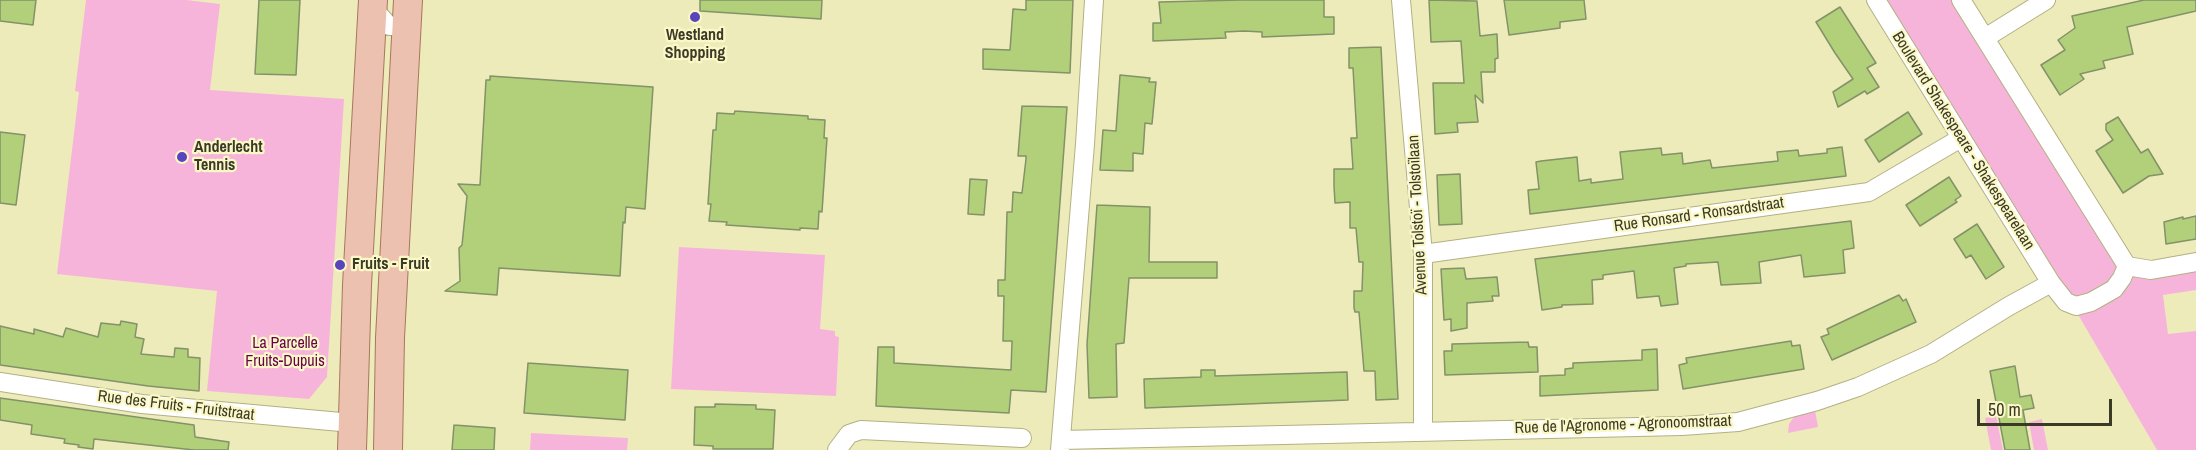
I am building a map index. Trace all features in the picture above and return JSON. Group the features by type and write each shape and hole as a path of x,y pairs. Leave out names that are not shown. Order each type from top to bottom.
{"main road":[{"path":"352,437 357,285 373,4"},
{"path":"388,450 390,338 407,13"},
{"path":"352,437 362,429 369,450"}],"street":[{"path":"1060,445 1085,144 1094,0"},
{"name":"Avenue Tolstoï - Tolstoïlaan","path":"1401,0 1424,254 1423,430"},
{"name":"Boulevard Shakespeare - Shakespearelaan","path":"1876,0 2051,283"},
{"path":"1961,0 2127,266 2151,270 2196,262"},
{"path":"1985,38 2046,0"},
{"path":"373,4 389,26 407,13"},
{"name":"Rue Ronsard - Ronsardstraat","path":"1424,254 1869,192 1961,138"},
{"path":"2051,283 2066,302 2076,306 2091,302 2114,289 2127,266"},
{"name":"Rue de l'Agronome - Agronoomstraat","path":"1060,445 1321,442 1423,430 1682,426 1738,422 1817,401 1931,354 2008,306 2051,283"},
{"name":"Rue des Fruits - Fruitstraat","path":"0,382 352,437"},
{"path":"837,450 849,434 861,430 1022,438"}],"green space":[{"name":"Anderlecht Tennis","path":"86,0 186,0 220,4 210,90 344,99 327,377 309,399 207,391 217,291 57,274 79,92 75,91"},
{"path":"1883,0 1953,0 2113,254 2129,284 2134,275 2196,267 2196,290 2163,295 2168,334 2196,331 2196,450 2157,450 2062,287"},
{"path":"679,247 825,255 820,329 835,331 835,336 839,337 836,396 671,389"},
{"path":"1815,410 1818,427 1788,433 1789,424 1796,414"},
{"path":"1996,416 2003,450 1991,450 1985,418"},
{"path":"2042,419 2048,450 2034,450 2029,422"},
{"path":"531,433 628,438 627,450 530,450"}],"building":[{"path":"0,0 36,0 33,25 0,21"},
{"path":"259,0 300,0 296,75 255,74"},
{"path":"700,0 822,0 821,19 700,11"},
{"path":"1026,0 1073,0 1070,73 983,69 983,49 1010,50 1013,9 1026,10"},
{"path":"1324,0 1324,17 1334,17 1334,34 1262,37 1262,32 1244,31 1225,32 1226,38 1153,41 1153,23 1161,23 1159,2"},
{"path":"1429,0 1477,1 1480,36 1497,34 1498,58 1495,59 1495,72 1481,72 1483,103 1475,95 1478,122 1457,123 1458,132 1435,134 1433,83 1464,83 1461,41 1431,42"},
{"path":"1504,0 1584,0 1586,19 1560,22 1560,28 1509,35"},
{"path":"2144,0 2196,0 2196,11 2127,27 2133,54 2103,61 2105,68 2080,74 2084,79 2060,95 2041,65 2065,50 2058,40 2075,28 2072,16"},
{"path":"1840,7 1876,63 1867,68 1879,87 1867,94 1865,91 1838,107 1833,92 1853,79 1816,22"},
{"path":"1381,47 1398,399 1376,400 1375,371 1364,371 1359,312 1355,312 1354,308 1354,291 1362,291 1363,262 1359,262 1356,228 1350,228 1350,202 1335,203 1334,169 1353,169 1351,138 1357,138 1353,68 1349,68 1349,48"},
{"path":"1120,75 1150,78 1149,82 1156,82 1152,124 1145,123 1143,154 1133,153 1133,171 1100,170 1103,130 1116,131"},
{"path":"490,76 653,87 645,209 626,207 620,276 499,268 497,295 445,291 460,281 459,248 462,245 467,196 458,184 480,185 486,80 490,80"},
{"path":"1022,106 1067,107 1046,392 1011,390 1009,413 876,406 878,347 894,347 894,363 1011,370 1012,341 1003,341 1004,296 998,296 998,280 1005,280 1007,212 1012,212 1013,192 1022,193 1026,156 1018,156"},
{"path":"735,111 808,116 808,119 825,120 824,138 827,138 822,212 819,211 818,229 726,225 727,222 709,221 713,130 716,130 717,113 734,114"},
{"path":"1908,112 1922,134 1879,162 1865,140"},
{"path":"2118,117 2141,153 2148,149 2163,174 2149,176 2123,193 2096,151 2113,140 2106,130 2106,124"},
{"path":"0,132 25,135 16,205 0,203"},
{"path":"1842,147 1846,176 1530,214 1528,190 1539,189 1536,162 1577,157 1579,181 1591,179 1591,183 1623,179 1620,152 1661,148 1662,155 1682,153 1683,164 1710,160 1712,168 1778,161 1777,152 1798,150 1799,156 1827,153 1827,149"},
{"path":"1460,174 1462,224 1439,225 1437,175"},
{"path":"1949,177 1961,196 1955,200 1957,202 1920,226 1906,205"},
{"path":"970,179 987,180 984,215 968,214"},
{"path":"1097,205 1150,207 1149,262 1217,262 1217,278 1129,278 1124,343 1116,344 1117,397 1089,398 1087,344"},
{"path":"2196,216 2196,239 2166,244 2164,222"},
{"path":"1851,221 1854,248 1843,250 1845,273 1804,277 1801,255 1759,262 1761,283 1721,285 1718,262 1686,264 1686,266 1674,268 1678,304 1661,306 1659,296 1637,298 1634,271 1603,275 1603,279 1592,280 1593,304 1562,305 1562,307 1542,310 1535,259"},
{"path":"1977,224 2004,267 1986,279 1971,255 1966,258 1954,239"},
{"path":"1464,268 1466,279 1497,277 1499,296 1492,296 1493,301 1467,303 1467,328 1451,331 1451,319 1444,320 1441,269"},
{"path":"1899,295 1903,301 1906,299 1916,322 1832,360 1821,337 1829,334 1827,329"},
{"path":"121,321 137,324 135,337 144,339 141,354 174,357 175,348 188,349 188,357 200,358 199,391 0,365 0,326 34,334 34,329 63,337 66,328 98,337 101,323 120,325"},
{"path":"1791,341 1792,346 1800,345 1804,369 1683,389 1679,365 1687,363 1686,358"},
{"path":"1528,342 1529,347 1537,347 1538,372 1445,375 1444,351 1452,351 1452,344"},
{"path":"1657,349 1658,390 1540,396 1540,376 1565,375 1565,369 1573,368 1573,363 1642,360 1642,350"},
{"path":"528,363 628,370 625,420 524,413"},
{"path":"2015,366 2020,397 2031,395 2034,408 2023,410 2030,450 2005,450 1990,371"},
{"path":"1201,370 1215,370 1215,376 1347,372 1348,400 1145,408 1144,379 1201,377"},
{"path":"0,398 194,425 195,437 229,442 228,450 194,450 94,439 93,449 78,447 79,445 64,443 65,439 31,434 32,425 0,420"},
{"path":"715,404 756,405 756,409 775,410 773,449 713,449 713,446 694,445 695,407 715,407"},
{"path":"454,425 495,428 494,450 452,450"}],"place":[{"name":"Westland Shopping","path":"695,17"},
{"name":"Anderlecht Tennis","path":"182,157"},
{"name":"Fruits - Fruit","path":"340,265"}],"park label":[{"name":"La Parcelle Fruits-Dupuis","path":"285,353"}]}
